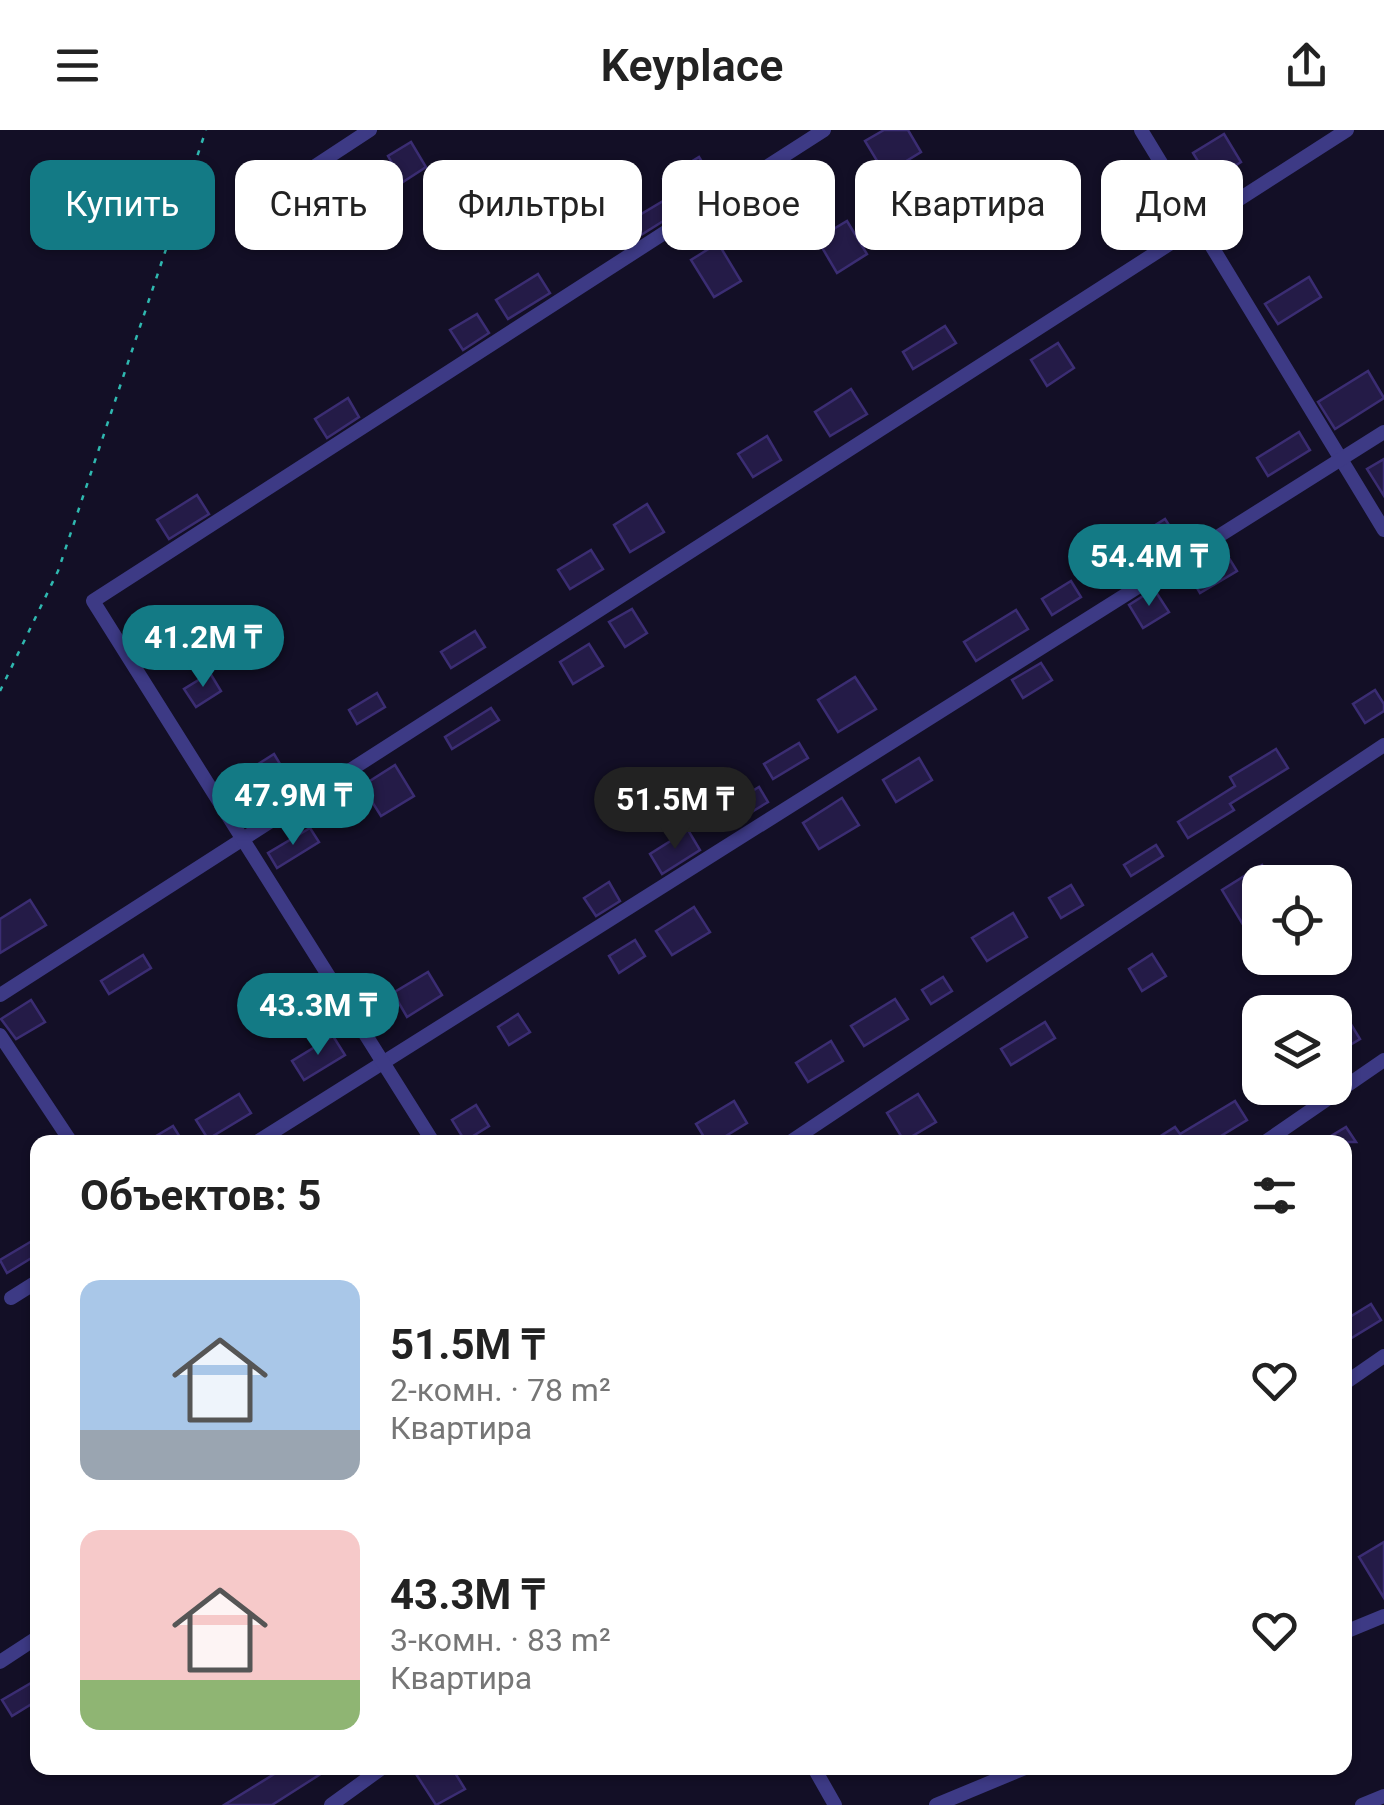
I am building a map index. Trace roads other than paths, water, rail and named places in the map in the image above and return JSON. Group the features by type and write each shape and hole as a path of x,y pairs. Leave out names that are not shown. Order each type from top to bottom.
{"street":[{"path":"324,160 370,130"},
{"path":"429,1135 93,602 824,130"},
{"path":"1141,130 1160,160"},
{"path":"1243,197 1348,130"},
{"path":"0,995 1160,250"},
{"path":"1216,250 1384,530"},
{"path":"268,1135 1384,432"},
{"path":"800,1135 1384,744"},
{"path":"0,1035 66,1135"},
{"path":"1275,1135 1384,1060"},
{"path":"12,1298 30,1286"},
{"path":"1352,1378 1384,1356"},
{"path":"1352,1629 1384,1616"},
{"path":"0,1662 30,1642"},
{"path":"330,1805 372,1775"},
{"path":"818,1775 835,1805"},
{"path":"936,1805 1008,1775"},
{"path":"1362,1805 1384,1796"}]}
